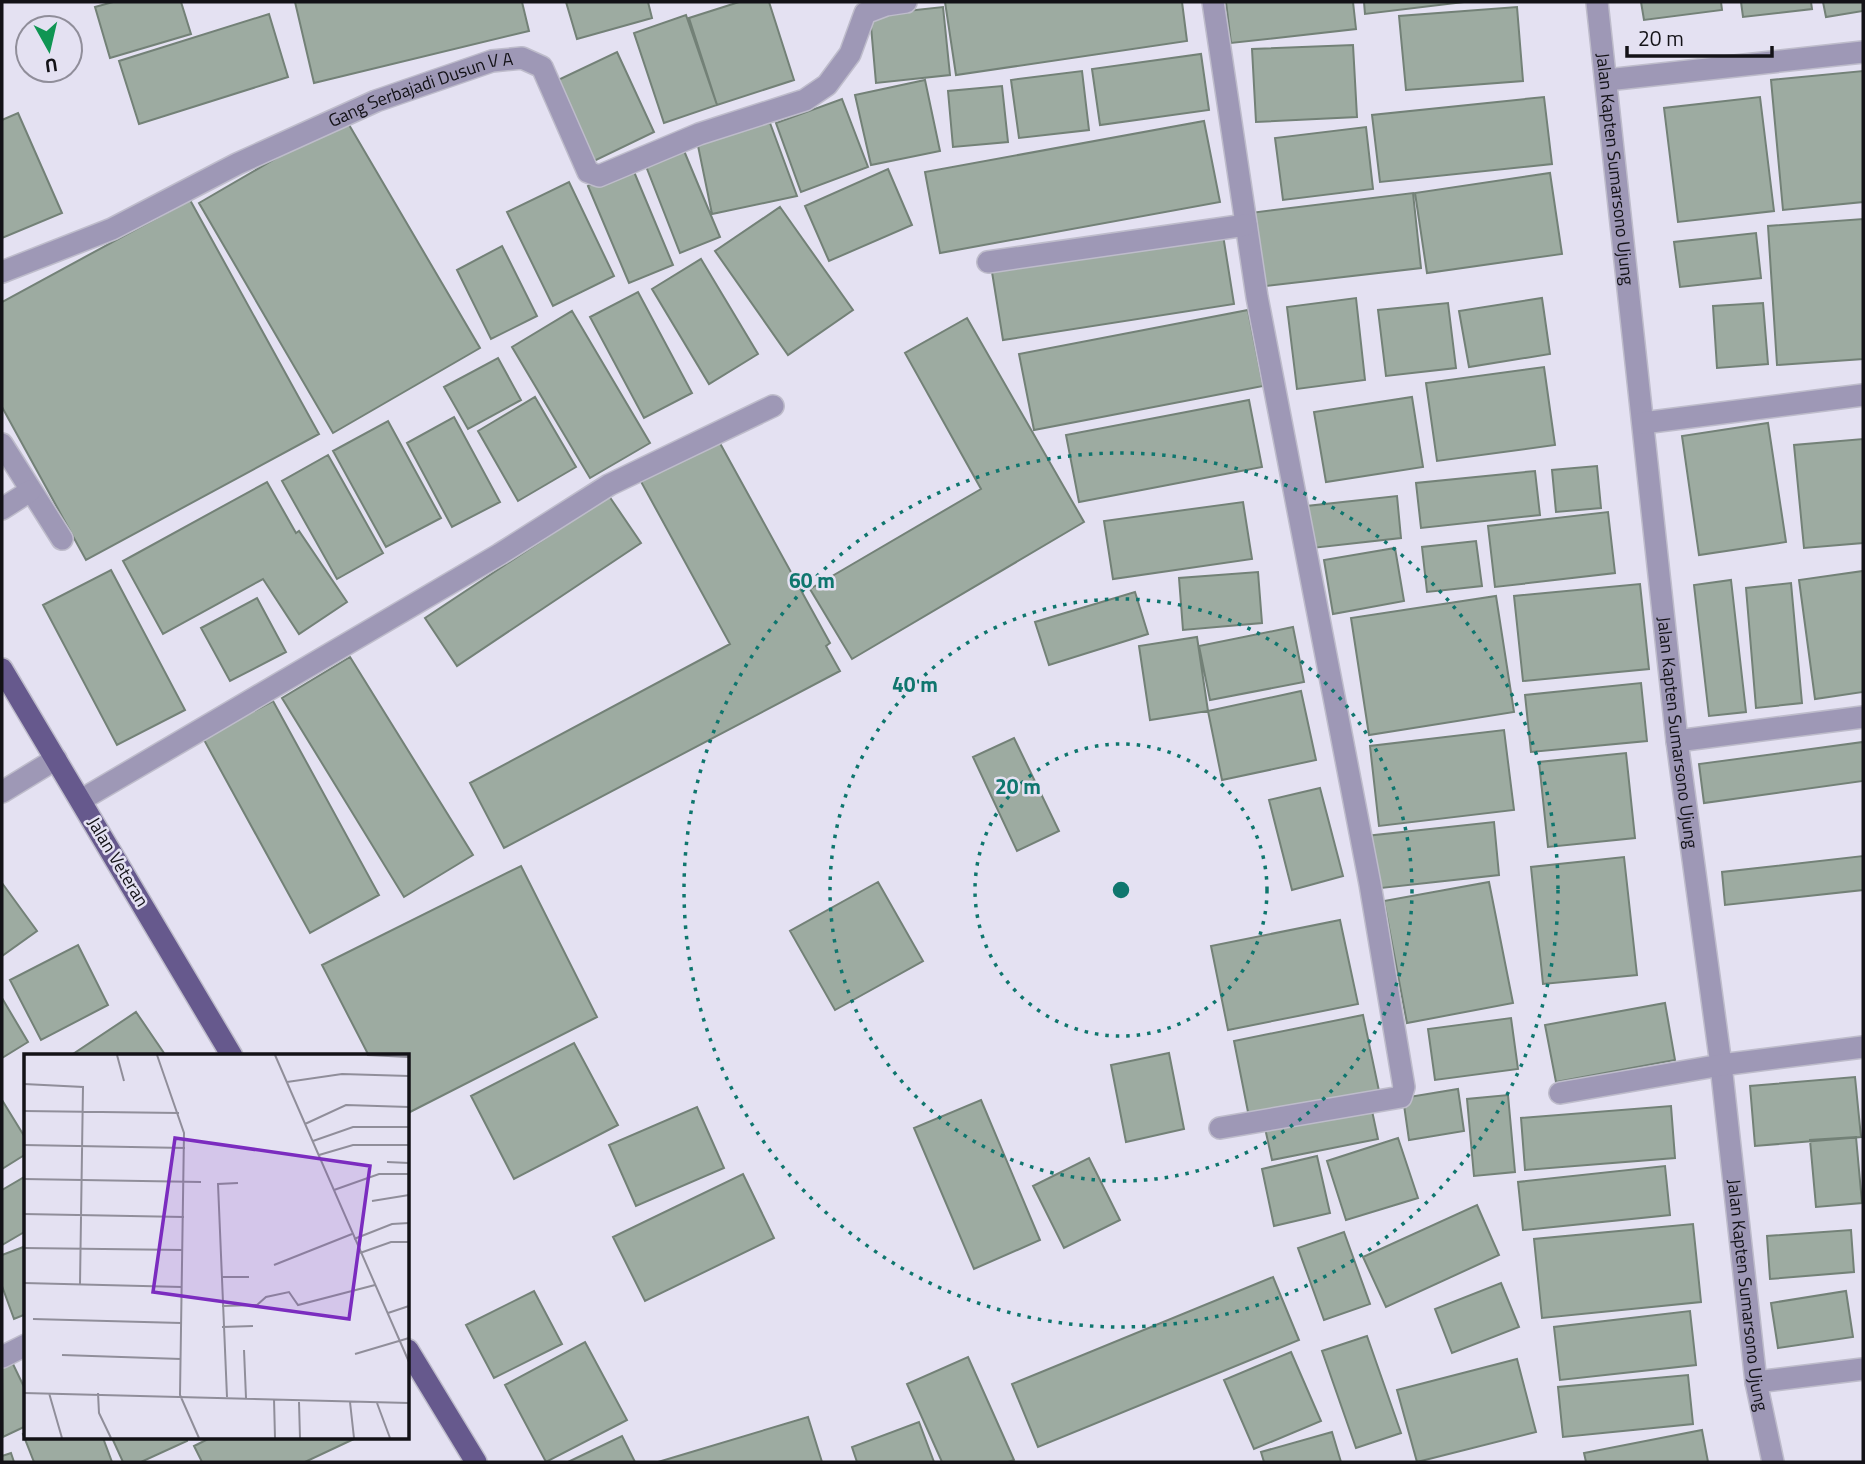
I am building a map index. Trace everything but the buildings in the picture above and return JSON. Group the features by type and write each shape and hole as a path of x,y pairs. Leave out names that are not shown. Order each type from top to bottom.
{"main road":[{"name":"Jalan Veteran","path":"2,669 231,1054"},
{"path":"410,1353 476,1462"}],"street":[{"name":"Gang Serbajadi Dusun V A","path":"2,272 112,229 325,122 492,61 522,58 542,67 588,172 598,176 699,134 805,100 827,85 850,54 865,13 886,5 906,2"},
{"path":"1213,2 1257,297 1370,884 1404,1093 1401,1097 1220,1128"},
{"name":"Jalan Kapten Sumarsono Ujung","path":"1597,2 1677,740 1721,1065 1756,1382 1773,1462"},
{"path":"1607,80 1863,52"},
{"path":"988,262 1246,225"},
{"path":"1643,423 1863,395"},
{"path":"81,800 500,554 609,485 773,406"},
{"path":"2,444 62,539"},
{"path":"2,509 30,491"},
{"path":"1677,740 1863,717"},
{"path":"2,792 57,759"},
{"path":"1559,1093 1721,1065 1863,1047"},
{"path":"2,1357 24,1346"},
{"path":"1756,1382 1863,1369"}]}
